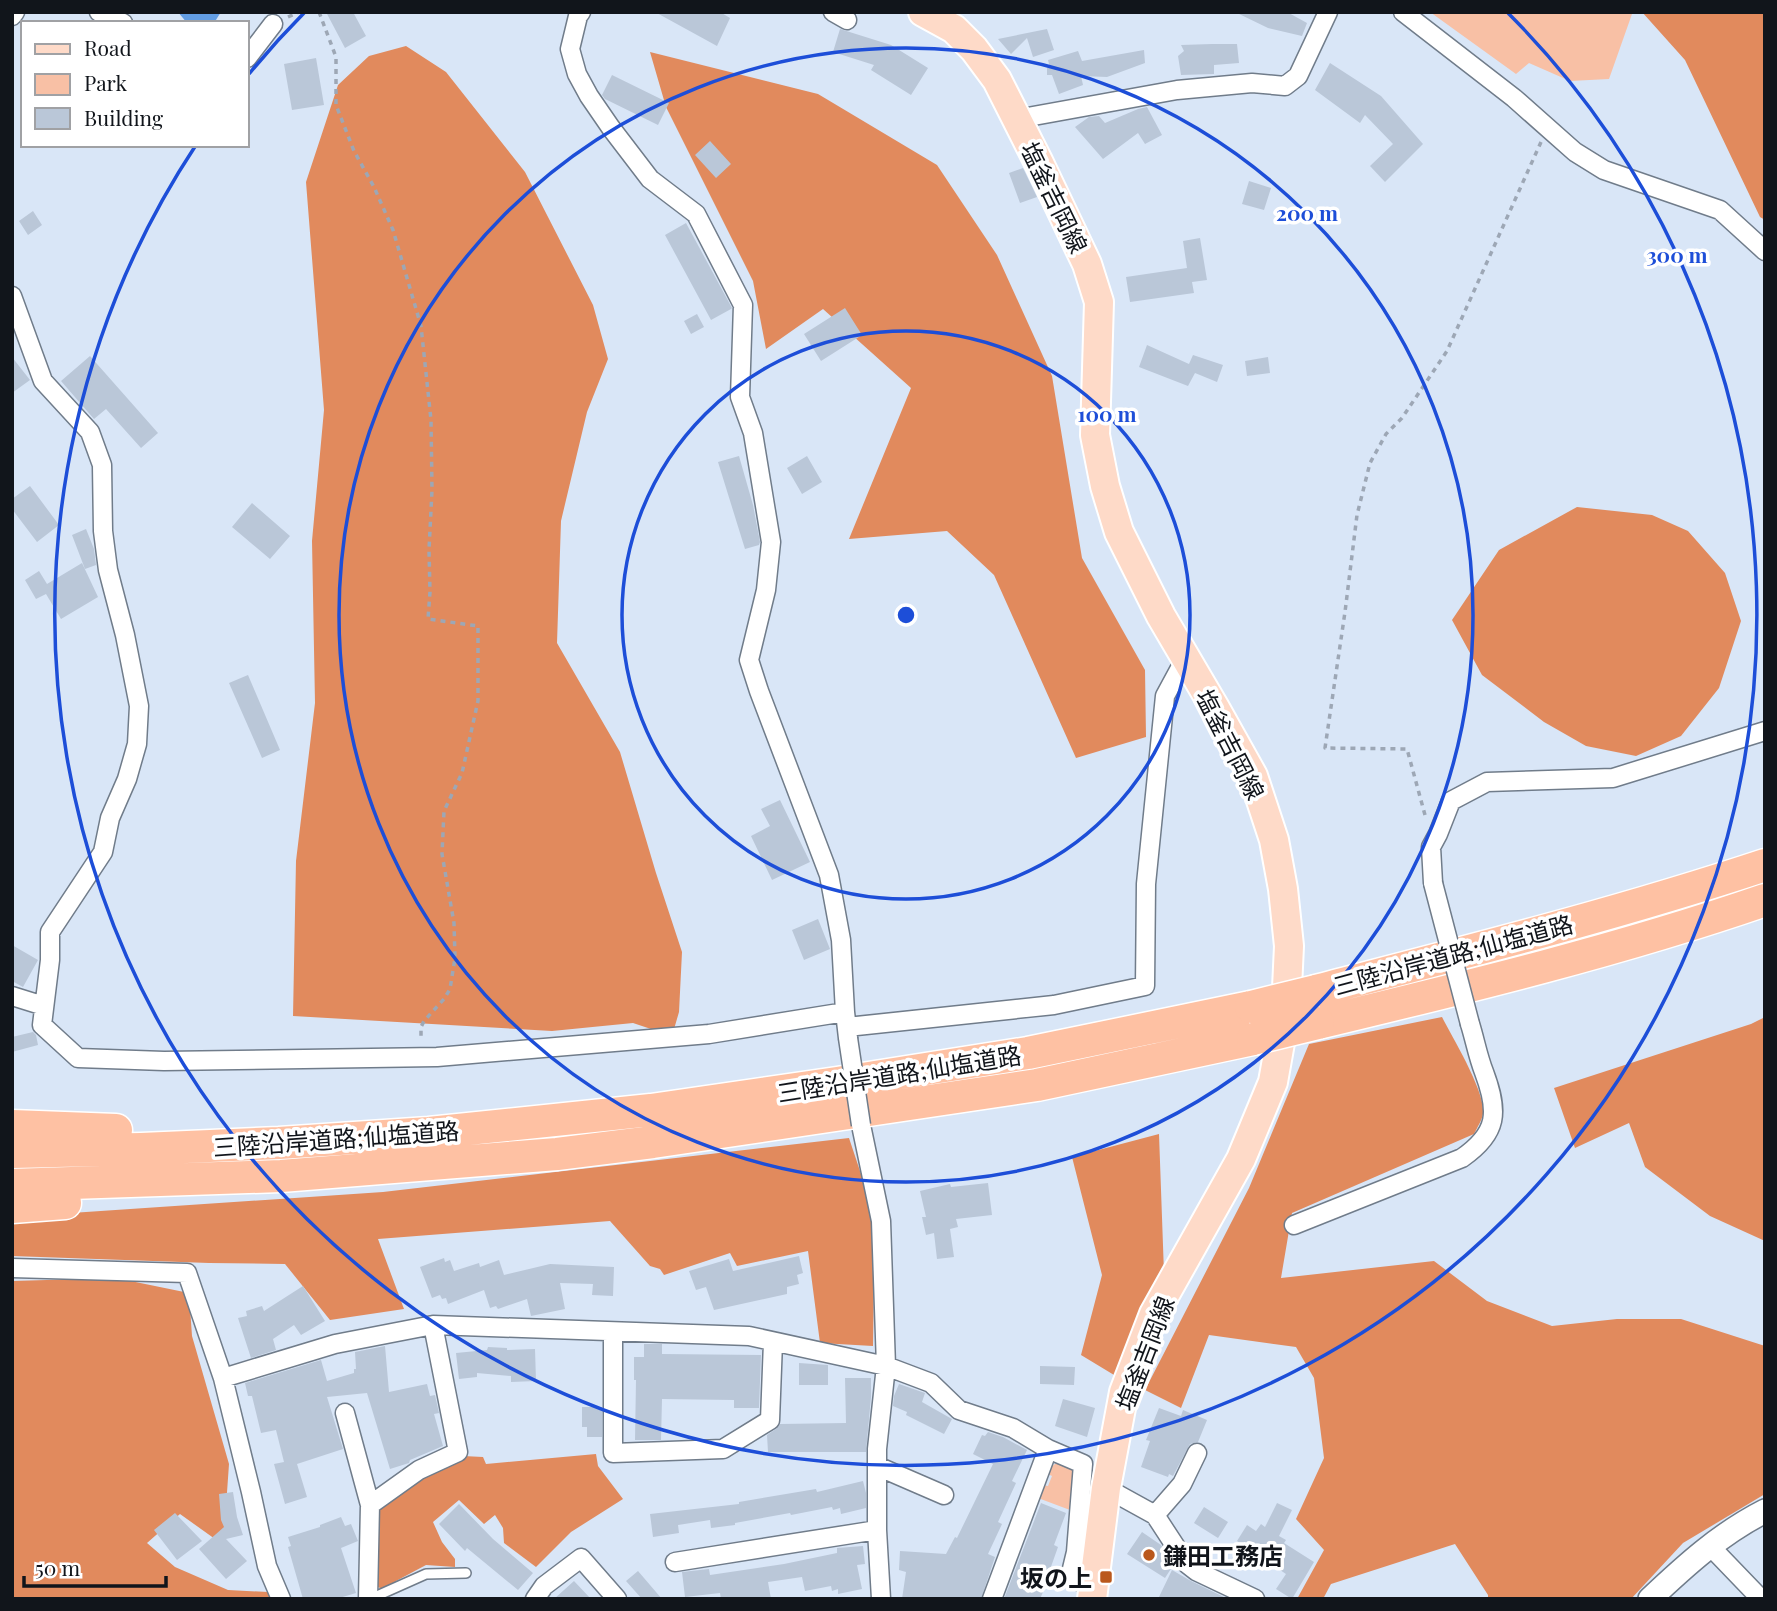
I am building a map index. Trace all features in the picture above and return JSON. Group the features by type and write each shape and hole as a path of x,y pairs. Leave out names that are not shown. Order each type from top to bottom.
{"highway":[{"name":"三陸沿岸道路;仙塩道路","path":"12,1152 252,1144 429,1133 651,1110 1028,1053 1316,991 1500,943 1703,886 1765,865"},
{"name":"三陸沿岸道路;仙塩道路","path":"12,1185 281,1176 557,1154 1024,1087 1253,1039 1494,980 1713,918 1765,900"},
{"path":"12,1126 153,1131 429,1133"},
{"path":"12,1207 125,1199 446,1163"}],"main road":[{"name":"塩釜吉岡線","path":"923,12 954,29 974,48 997,80 1087,264 1100,302 1095,435 1105,486 1119,532 1161,616 1253,776 1274,839 1283,889 1289,946 1286,1009 1273,1082 1241,1160 1154,1314 1124,1392 1106,1488 1092,1593"}],"street":[{"path":"99,12 119,21"},
{"path":"581,12 570,49 577,74 589,96 650,179 696,214 743,305 740,397 753,433 771,542 766,590 749,660 829,875 841,940 847,1026 861,1125 881,1221 886,1366 877,1449 877,1530 881,1599"},
{"path":"1017,119 1177,90 1252,83 1284,86 1298,76 1328,12"},
{"path":"1403,12 1514,98 1576,152 1604,170 1720,210 1765,251"},
{"path":"248,57 273,24"},
{"path":"12,296 43,381 90,432 102,465 103,531 108,570 125,635 139,706 138,744 110,818 103,852 50,932 50,960 42,1024 78,1058 164,1061 437,1058 709,1034 847,1026 1054,1005 1145,986 1146,884 1166,696 1185,659"},
{"path":"1294,1226 1462,1158 1478,1147 1488,1134 1493,1119 1493,1099 1433,884 1431,847 1451,800 1487,782 1613,778 1765,731"},
{"path":"12,996 44,1006"},
{"path":"12,1268 187,1273 223,1378 267,1566 281,1599"},
{"path":"223,1378 335,1344 433,1325 749,1336 886,1366 931,1383 959,1410 1013,1428 1048,1449 1083,1464 1076,1552 1070,1577 1092,1593"},
{"path":"370,1505 419,1470 458,1452 433,1325"},
{"path":"613,1332 613,1453 723,1449 770,1420 773,1342"},
{"path":"345,1413 370,1505 369,1599"},
{"path":"992,1599 1048,1449"},
{"path":"1155,1515 1182,1484 1197,1453"},
{"path":"877,1466 944,1495"},
{"path":"1106,1488 1155,1515 1186,1564 1196,1572 1255,1599"},
{"path":"1650,1599 1710,1546 1740,1524 1765,1511"},
{"path":"675,1562 877,1530"},
{"path":"1710,1546 1761,1599"},
{"path":"535,1599 544,1586 581,1558 617,1599"}],"lane":[{"path":"369,1599 426,1574 466,1573"}],"path":[{"path":"319,12 335,57 336,105 354,151 393,230 421,327 431,420 428,619 478,626 478,701 462,773 444,811 442,854 454,923 455,958 450,989 424,1021 421,1040"},
{"path":"1438,834 1424,812 1407,749 1325,748 1357,515 1370,463 1386,434 1402,418 1447,351 1547,126"}],"green space":[{"path":"1430,12 1632,14 1609,79 1570,81 1529,63 1516,74"},
{"path":"1058,1462 1070,1465 1075,1474 1070,1510 1038,1498 1042,1485 1048,1486 1052,1476 1046,1473 1048,1469"}],"shaded area":[{"path":"1642,12 1765,12 1765,220 1760,217 1685,60"},
{"path":"406,46 446,72 525,172 593,305 608,359 587,412 561,521 557,643 620,752 682,952 679,1012 672,1036 633,1023 552,1031 293,1016 296,861 315,703 312,541 324,410 306,182 338,85 369,56"},
{"path":"650,52 818,94 937,165 997,255 1052,376 1082,558 1145,670 1146,737 1076,758 994,575 947,531 849,539 911,388 823,309 766,349 753,281 666,107"},
{"path":"1577,507 1652,515 1688,531 1725,573 1741,621 1719,688 1681,736 1636,756 1586,746 1544,722 1482,675 1452,620 1499,550"},
{"path":"1442,1017 1467,1065 1483,1104 1481,1121 1474,1134 1292,1213 1281,1278 1434,1261 1487,1301 1552,1326 1617,1319 1681,1319 1765,1346 1765,1494 1683,1543 1631,1599 1488,1599 1455,1544 1331,1584 1323,1599 1297,1599 1324,1550 1296,1519 1324,1458 1314,1378 1296,1347 1209,1335 1181,1408 1145,1390 1249,1188 1309,1044"},
{"path":"1765,1017 1765,1241 1710,1216 1645,1167 1629,1123 1575,1148 1554,1088 1751,1024"},
{"path":"1159,1134 1164,1273 1119,1378 1081,1355 1102,1275 1072,1157"},
{"path":"849,1138 875,1216 873,1346 820,1343 808,1251 737,1266 730,1253 664,1275 660,1269 650,1266 610,1221 378,1239 404,1309 330,1320 285,1264 12,1256 12,1217 383,1192"},
{"path":"116,1278 189,1293 192,1336 229,1464 224,1535 215,1539 180,1514 147,1543 175,1567 228,1590 268,1592 271,1599 12,1599 12,1281"},
{"path":"596,1454 598,1466 623,1499 571,1532 536,1567 504,1543 503,1528 495,1515 484,1524 459,1500 433,1522 442,1542 455,1559 455,1567 426,1565 384,1590 378,1587 376,1510 417,1479 463,1456 483,1457 486,1464"}],"water":[{"path":"178,12 221,12 215,21 185,21"}],"building":[{"path":"326,12 353,12 366,36 345,48"},
{"path":"655,12 720,12 730,18 717,46"},
{"path":"1235,12 1287,12 1307,23 1302,36 1268,28"},
{"path":"840,29 891,45 928,68 911,95 871,70 874,65 833,52"},
{"path":"1047,29 1054,50 1033,57 1027,38 1011,54 998,39"},
{"path":"1237,44 1239,63 1214,65 1214,74 1181,75 1178,56 1184,51 1181,45"},
{"path":"1144,50 1145,63 1107,77 1081,76 1083,85 1059,94 1052,75 1047,75 1047,68 1050,68 1048,60 1078,51 1082,61"},
{"path":"316,58 324,105 292,110 284,64"},
{"path":"1330,63 1381,96 1423,144 1385,182 1370,166 1393,144 1365,115 1360,123 1315,90"},
{"path":"612,75 669,103 658,125 605,99 602,95"},
{"path":"1147,107 1162,135 1145,144 1138,133 1103,159 1075,127 1089,117 1099,116 1105,123"},
{"path":"710,141 731,164 716,178 695,155"},
{"path":"1023,168 1037,197 1020,203 1009,173"},
{"path":"1249,181 1271,188 1264,210 1242,204"},
{"path":"33,211 42,225 28,235 19,221"},
{"path":"686,223 732,308 711,320 665,235"},
{"path":"1200,238 1207,280 1192,282 1194,293 1130,302 1126,277 1187,268 1183,241"},
{"path":"845,308 862,335 821,361 804,334"},
{"path":"697,314 704,327 691,334 684,321"},
{"path":"1147,345 1189,364 1193,355 1223,365 1217,382 1195,373 1188,386 1139,367"},
{"path":"90,356 158,433 141,448 106,409 94,419 61,381"},
{"path":"12,357 30,380 12,393"},
{"path":"1268,357 1270,373 1247,376 1245,361"},
{"path":"739,456 760,542 759,545 745,549 718,462"},
{"path":"807,456 822,482 802,494 787,468"},
{"path":"30,486 59,525 37,542 12,509 12,499"},
{"path":"252,503 290,536 270,559 232,527"},
{"path":"86,529 94,549 96,565 85,569 72,535"},
{"path":"82,563 98,597 61,619 46,594 36,599 25,580 39,571 47,584"},
{"path":"248,675 280,750 262,758 229,683"},
{"path":"780,800 810,862 772,880 751,836 770,826 761,809"},
{"path":"818,919 830,949 804,960 792,930"},
{"path":"12,945 38,960 23,987 12,981"},
{"path":"33,1032 38,1045 12,1052 12,1037"},
{"path":"988,1183 992,1215 956,1219 958,1227 950,1229 954,1257 937,1259 934,1233 926,1235 922,1217 926,1217 920,1191 950,1184 951,1187"},
{"path":"799,1256 803,1273 797,1275 799,1284 787,1287 787,1294 714,1310 706,1287 696,1290 689,1271 729,1259 733,1271"},
{"path":"444,1258 445,1262 450,1260 454,1271 479,1263 480,1267 499,1260 504,1275 550,1264 614,1267 613,1296 592,1295 593,1284 560,1283 565,1309 531,1316 527,1299 498,1309 496,1306 490,1308 484,1290 448,1304 446,1298 442,1299 440,1295 432,1298 420,1267"},
{"path":"303,1286 325,1321 301,1335 294,1325 273,1339 276,1350 251,1358 238,1318 247,1316 246,1311 262,1306 264,1311"},
{"path":"644,1344 662,1344 662,1354 761,1355 759,1408 734,1408 734,1400 662,1399 661,1440 635,1440 634,1357 644,1357"},
{"path":"385,1346 389,1392 427,1384 430,1396 435,1395 439,1413 434,1414 443,1446 390,1469 367,1393 327,1397 343,1449 297,1464 307,1497 285,1504 274,1464 284,1462 276,1430 261,1433 252,1396 248,1396 245,1383 321,1360 327,1381 354,1373 355,1352"},
{"path":"488,1347 507,1350 535,1349 536,1381 511,1382 511,1376 477,1373 477,1377 459,1379 456,1353 487,1350"},
{"path":"799,1363 828,1365 828,1385 799,1385"},
{"path":"1040,1366 1075,1367 1074,1385 1040,1384"},
{"path":"845,1378 871,1378 866,1452 768,1452 767,1435 780,1424 846,1423"},
{"path":"899,1384 925,1393 922,1402 952,1419 944,1434 893,1406"},
{"path":"1063,1399 1095,1408 1087,1437 1055,1426"},
{"path":"582,1407 602,1407 602,1437 587,1437 587,1427 582,1427"},
{"path":"1159,1408 1181,1416 1183,1410 1207,1420 1198,1442 1190,1444 1173,1476 1169,1474 1168,1477 1141,1467 1150,1441 1146,1440"},
{"path":"988,1432 1027,1450 1012,1481 1016,1483 998,1522 1002,1524 988,1554 995,1557 981,1599 902,1599 906,1572 899,1570 900,1551 946,1554 955,1537 957,1538 993,1464 973,1454 982,1435 985,1436"},
{"path":"863,1481 866,1508 841,1514 840,1508 833,1510 832,1507 711,1528 710,1520 678,1525 679,1533 653,1537 650,1514 739,1504 816,1489 817,1492"},
{"path":"233,1492 243,1535 226,1539 247,1561 226,1579 199,1549 224,1527 219,1494"},
{"path":"1041,1503 1066,1513 1054,1545 1058,1547 1049,1578 1040,1599 1004,1599"},
{"path":"1277,1503 1292,1510 1279,1536 1286,1540 1284,1543 1314,1562 1292,1599 1276,1589 1286,1574 1237,1541 1247,1525 1256,1531 1261,1524 1265,1527"},
{"path":"459,1504 493,1539 533,1573 518,1590 467,1548 465,1551 439,1524"},
{"path":"1204,1507 1228,1522 1218,1538 1194,1523"},
{"path":"175,1513 202,1541 177,1560 154,1530"},
{"path":"341,1517 345,1526 351,1524 358,1541 341,1548 356,1593 336,1599 303,1599 288,1547 291,1546 288,1537"},
{"path":"1142,1532 1161,1545 1169,1557 1167,1560 1174,1564 1165,1578 1127,1554"},
{"path":"863,1546 865,1564 857,1565 862,1589 838,1594 838,1589 832,1591 831,1586 805,1591 802,1577 768,1582 771,1599 721,1599 720,1593 685,1597 682,1572 709,1569 710,1575 784,1564 837,1553 837,1548"},
{"path":"1172,1570 1191,1581 1228,1599 1158,1599"},
{"path":"638,1571 662,1599 642,1599 626,1581"},
{"path":"574,1581 591,1599 554,1599"}],"place":[{"name":"鎌田工務店","path":"1149,1555"},
{"name":"坂の上","path":"1106,1577"}]}
